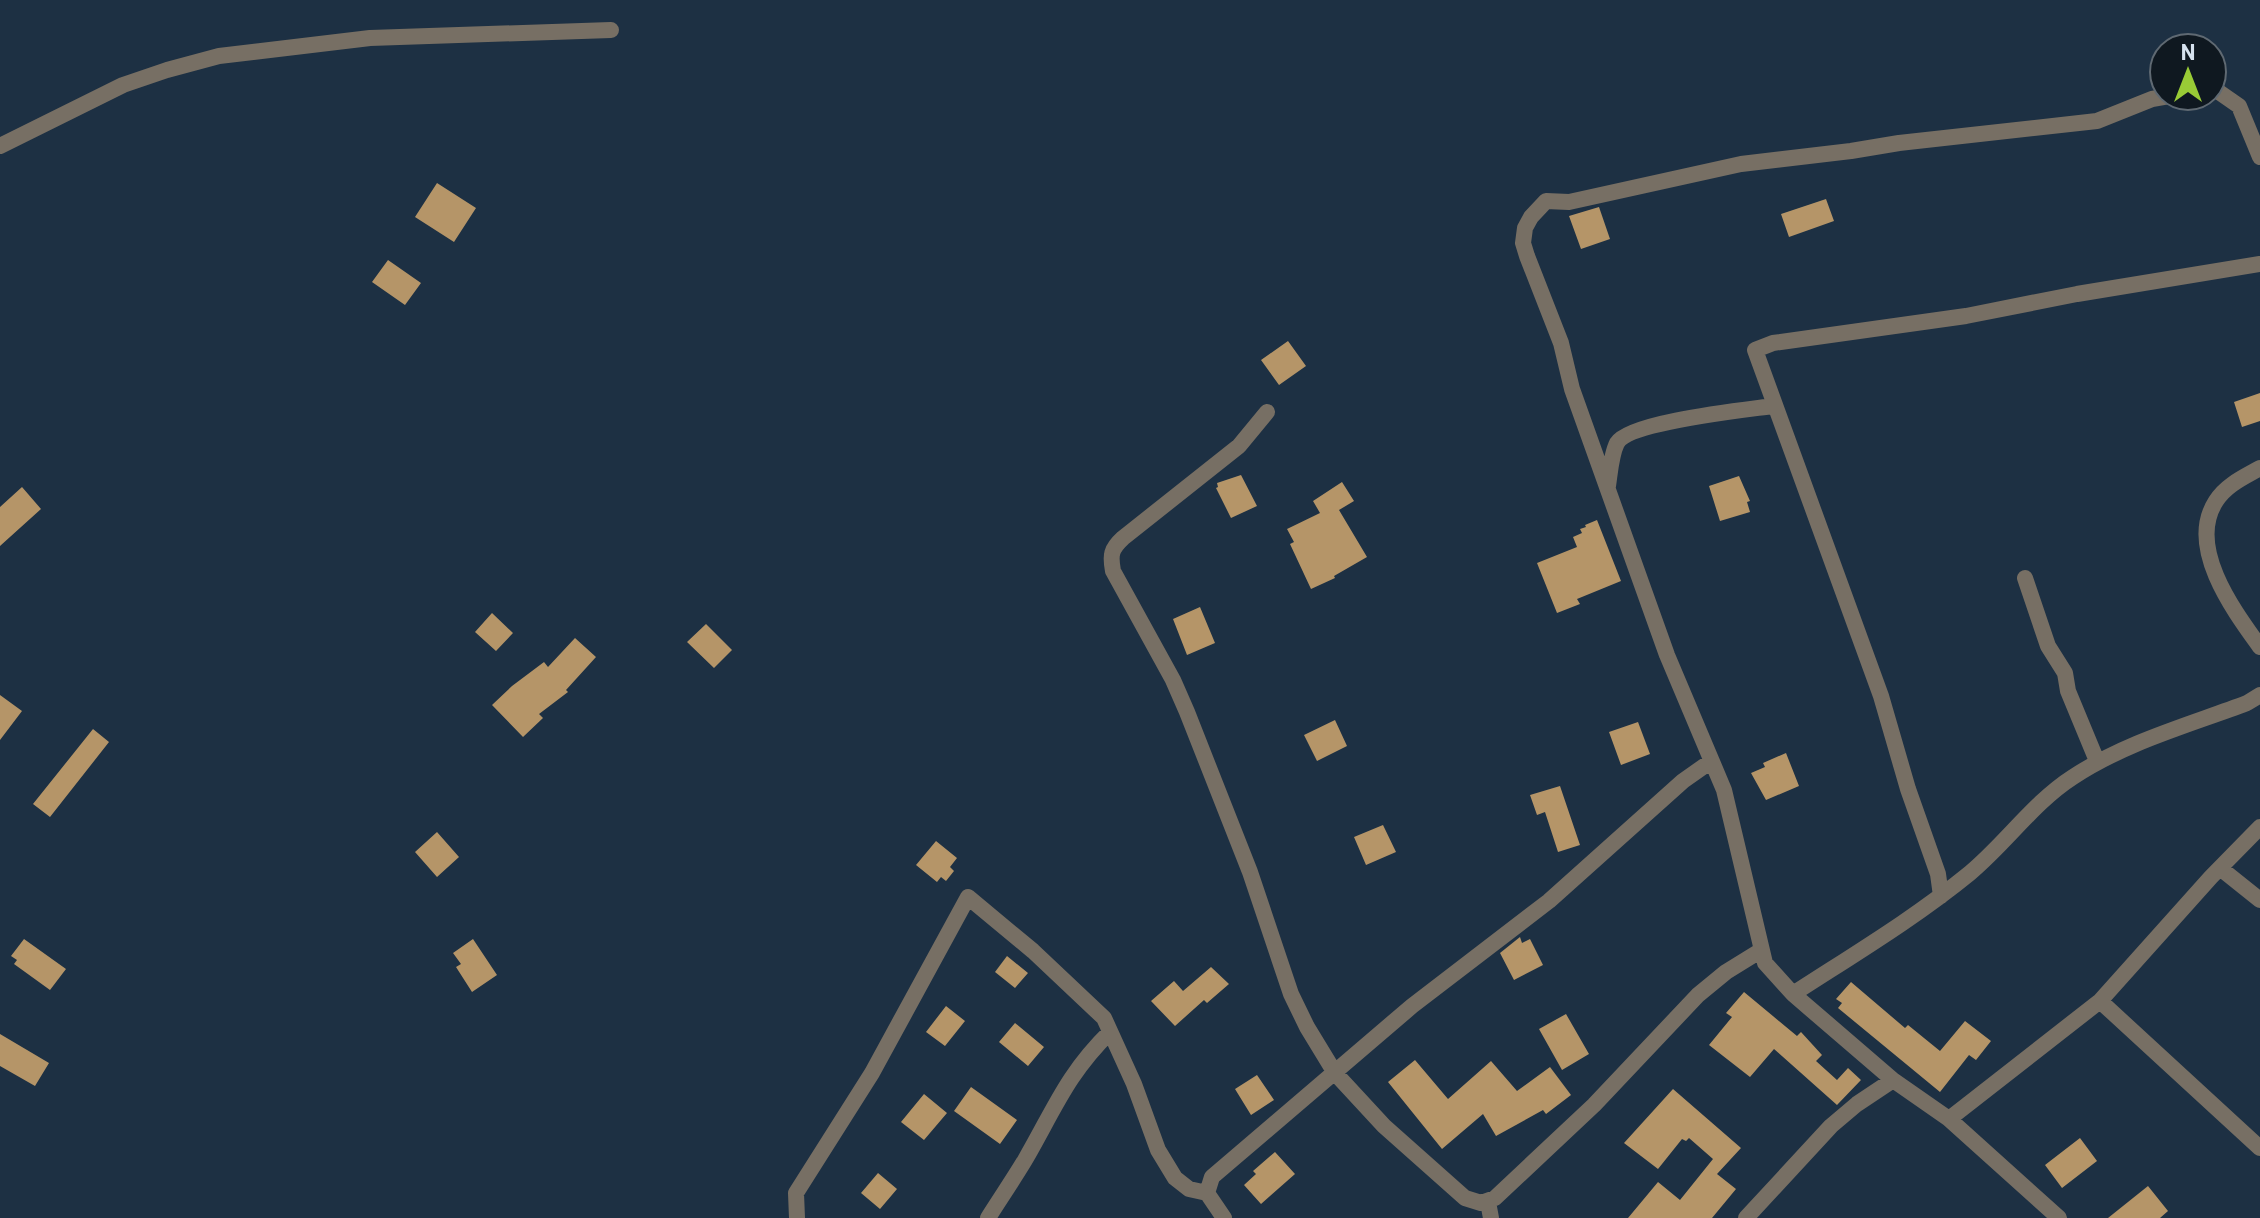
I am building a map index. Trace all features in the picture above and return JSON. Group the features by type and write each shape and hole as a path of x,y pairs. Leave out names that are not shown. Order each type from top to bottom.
{"street":[{"path":"0,146 123,85 219,56 370,38 611,30"},
{"path":"2228,98 2239,106 2260,157"},
{"path":"2052,1216 1949,1119 1893,1080 1793,994 1765,963 1724,790 1667,655 1572,389 1561,343 1535,282 1523,243 1525,228 1531,217 1546,201 1569,202 1741,164 2097,121 2148,101"},
{"path":"1941,896 1938,874 1908,789 1881,696 1755,350 1773,343 1966,316 2260,264"},
{"path":"1608,487 1618,442 1628,433 1661,424 1773,406"},
{"path":"1267,412 1239,446 1113,547 1110,557 1113,571 1173,680 1250,872 1291,994 1335,1073 1384,1126 1452,1187 1489,1210 1698,995 1726,972 1760,951"},
{"path":"2260,468 2237,481 2217,499 2210,517 2208,540 2209,558 2215,574 2260,647"},
{"path":"2025,578 2048,646 2065,673 2068,691 2097,761"},
{"path":"1793,994 1919,913 2003,842 2058,787 2097,761 2247,703 2260,695"},
{"path":"1213,1209 1212,1177 1412,1006 1549,901 1683,781 1710,762"},
{"path":"1949,1119 2100,1001 2260,827"},
{"path":"2220,868 2260,900"},
{"path":"797,1218 796,1193 872,1073 968,897 1033,951 1104,1018 1134,1084 1158,1150 1175,1178 1213,1209"},
{"path":"2100,1001 2260,1148"},
{"path":"988,1218 1025,1159 1057,1097 1087,1055 1110,1032"},
{"path":"1746,1218 1831,1126 1893,1080"}],"building":[{"path":"437,183 476,208 454,242 415,217"},
{"path":"1826,199 1834,221 1789,237 1781,214"},
{"path":"1599,207 1610,239 1581,249 1569,216"},
{"path":"388,260 421,283 405,305 372,282"},
{"path":"1288,341 1306,366 1279,385 1261,360"},
{"path":"2260,393 2260,421 2242,427 2234,402"},
{"path":"1241,475 1257,506 1231,518 1216,488 1217,483"},
{"path":"1739,476 1750,501 1747,502 1750,512 1720,521 1709,486"},
{"path":"1342,482 1354,501 1339,510 1367,557 1311,589 1290,544 1294,542 1287,529 1320,513 1313,501"},
{"path":"22,487 41,509 0,546 0,507"},
{"path":"1597,520 1621,581 1577,599 1580,604 1557,613 1537,563 1577,547 1573,537 1582,533 1580,529 1585,525"},
{"path":"1200,607 1215,643 1187,655 1173,619"},
{"path":"492,613 513,633 496,651 475,632"},
{"path":"706,624 732,650 714,668 687,642"},
{"path":"575,638 596,657 566,690 568,692 539,714 543,718 523,737 492,705 544,662 548,667"},
{"path":"0,695 22,711 0,740"},
{"path":"1335,720 1347,746 1317,761 1304,735"},
{"path":"1638,722 1650,754 1621,765 1609,732"},
{"path":"93,729 109,742 50,817 33,804"},
{"path":"1786,753 1799,786 1766,800 1751,773 1765,767 1763,763"},
{"path":"1560,786 1580,845 1558,852 1545,812 1537,815 1530,795"},
{"path":"1383,825 1396,852 1366,865 1354,837"},
{"path":"437,832 459,857 437,877 415,852"},
{"path":"936,841 957,858 950,867 954,871 946,881 941,877 937,882 916,865"},
{"path":"1520,937 1522,943 1530,939 1543,965 1514,980 1500,953"},
{"path":"24,939 66,969 50,990 14,964 17,960 11,956"},
{"path":"473,939 497,975 472,992 456,967 461,964 453,953"},
{"path":"1007,956 1028,973 1015,988 995,972"},
{"path":"1211,967 1229,984 1207,1003 1204,1000 1175,1026 1151,1001 1174,981 1183,991"},
{"path":"1851,982 1905,1028 1908,1025 1940,1051 1965,1021 1991,1041 1976,1060 1969,1055 1940,1092 1838,1008 1842,1003 1836,999"},
{"path":"1744,992 1797,1036 1801,1032 1822,1055 1816,1061 1837,1080 1848,1068 1861,1080 1837,1105 1774,1049 1750,1077 1709,1045 1732,1017 1726,1013"},
{"path":"946,1006 965,1021 945,1046 926,1032"},
{"path":"1566,1014 1589,1054 1562,1070 1539,1029"},
{"path":"1015,1023 1044,1047 1028,1066 999,1042"},
{"path":"0,1034 49,1063 35,1086 0,1066"},
{"path":"1415,1060 1448,1099 1491,1061 1517,1091 1550,1067 1571,1095 1546,1114 1543,1110 1496,1136 1483,1114 1442,1149 1388,1082"},
{"path":"1257,1075 1274,1100 1251,1115 1235,1089"},
{"path":"971,1087 1017,1120 1000,1144 954,1111"},
{"path":"1673,1089 1741,1148 1717,1174 1736,1189 1712,1218 1628,1218 1658,1182 1680,1200 1713,1159 1689,1138 1686,1141 1682,1139 1658,1169 1624,1143"},
{"path":"924,1094 947,1113 924,1140 901,1122"},
{"path":"2080,1138 2097,1161 2062,1188 2045,1165"},
{"path":"1275,1152 1295,1174 1261,1204 1244,1185 1256,1174 1253,1171"},
{"path":"878,1173 897,1189 880,1209 861,1193"},
{"path":"2148,1186 2168,1211 2160,1218 2108,1218"}]}
